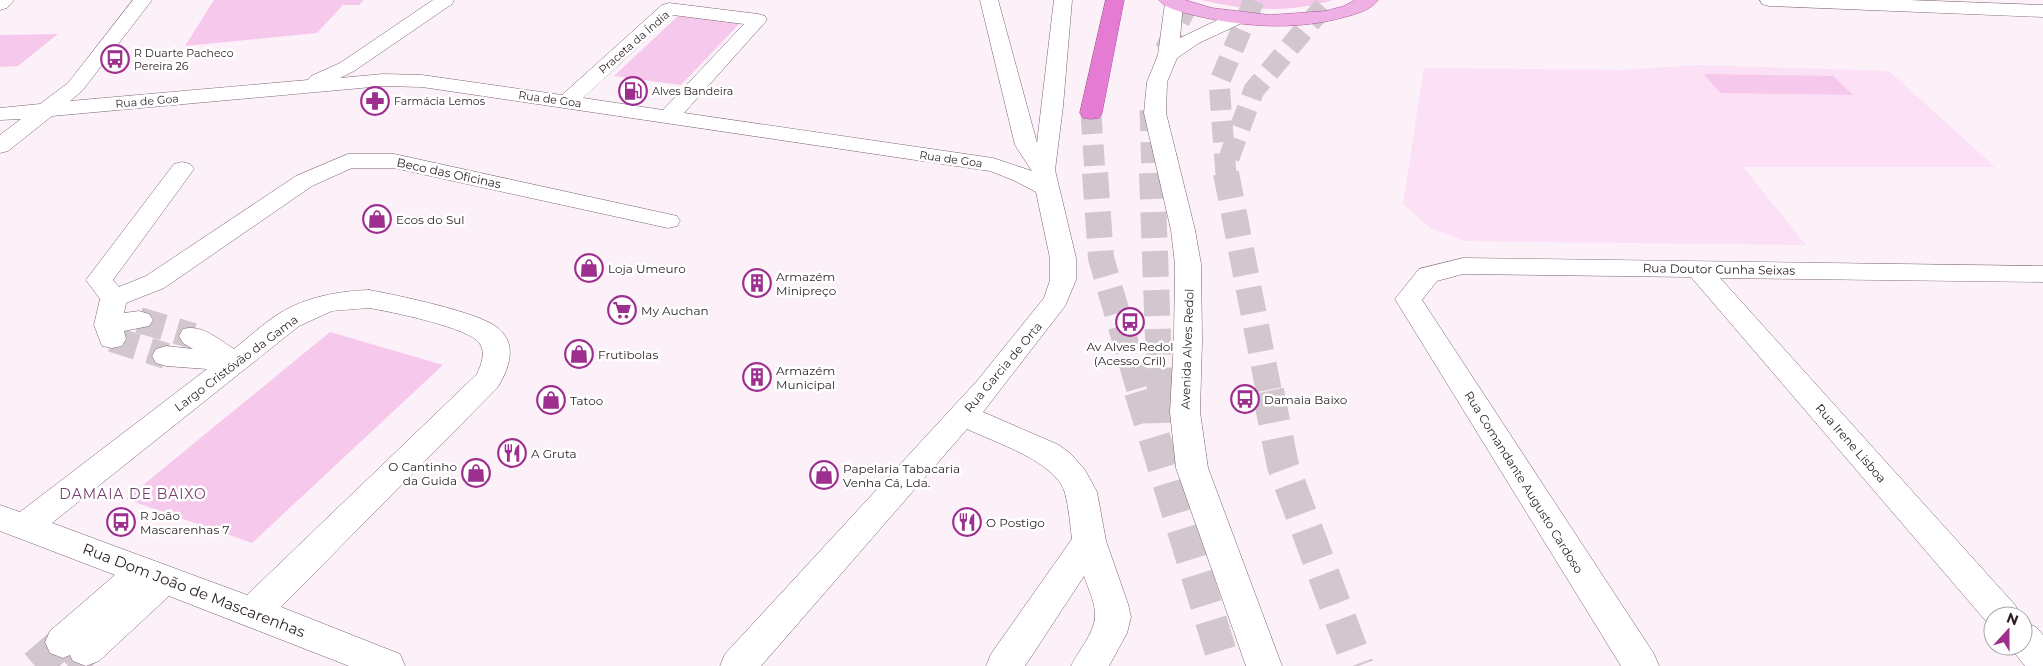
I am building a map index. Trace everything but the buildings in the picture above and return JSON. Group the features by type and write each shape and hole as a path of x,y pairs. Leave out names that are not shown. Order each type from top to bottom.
{"highway":[{"path":"1091,112 1115,0"}],"main road":[{"path":"1171,1 1203,12 1237,18 1274,21 1311,19 1342,12 1369,0"}],"street":[{"path":"0,4 5,0"},
{"path":"0,146 75,87 143,0"},
{"path":"283,88 320,79 347,67 445,0"},
{"name":"Rua Garcia de Orta","path":"738,666 963,415 1048,312 1058,295 1064,269 1063,258 1045,180 1026,145 989,0"},
{"path":"1045,180 1050,135 1050,111 1063,0"},
{"path":"1770,0 2043,12"},
{"name":"Avenida Alves Redol","path":"1171,1 1168,55 1158,82 1155,113 1183,230 1188,264 1189,331 1184,412 1192,468 1264,666"},
{"name":"Praceta da Índia","path":"567,102 668,9 758,20 668,117"},
{"path":"1168,55 1192,38 1237,18"},
{"name":"Rua de Goa","path":"0,114 283,88 402,79 422,80 993,165 1045,180"},
{"name":"Beco das Oficinas","path":"114,298 155,282 304,181 348,161 394,160 668,221"},
{"path":"139,320 110,332 114,298 99,280 182,169"},
{"name":"Rua Doutor Cunha Seixas","path":"1408,299 1428,275 1463,266 1698,269 2038,279"},
{"name":"Rua Irene Lisboa","path":"1698,269 1994,606"},
{"name":"Largo Cristóvão da Gama","path":"12,523 289,320 315,307 341,301 369,299 388,302 474,326 488,334 496,348 497,364 488,380 253,612"},
{"name":"Rua Comandante Augusto Cardoso","path":"1408,299 1641,666"},
{"path":"192,336 234,362"},
{"path":"166,356 234,362"},
{"path":"963,415 1048,453 1060,462 1074,479 1081,492 1089,541 1111,604 1113,617 1109,633 1089,666"},
{"name":"Rua Dom João de Mascarenhas","path":"12,523 253,612 356,652 386,666"},
{"path":"1004,666 1089,541"},
{"path":"74,646 154,575"},
{"path":"2033,650 2043,661"}],"shaded area":[{"path":"214,0 364,0 359,5 343,5 317,33 185,46"},
{"path":"1202,0 1333,0 1300,7 1268,9 1218,4"},
{"path":"678,16 740,23 681,85 614,76"},
{"path":"58,34 18,66 0,67 0,35"},
{"path":"1696,65 1889,71 1995,167 1743,167 1806,245 1465,241 1430,228 1403,204 1424,68 1624,70"},
{"path":"1704,74 1833,76 1853,95 1720,93"},
{"path":"330,332 443,365 252,543 126,499"}],"tunnel":[{"path":"1165,50 1190,0"},
{"path":"1226,174 1219,83 1254,0"},
{"path":"1229,158 1254,90 1329,0"},
{"path":"1150,110 1152,174"},
{"path":"1091,113 1095,174"},
{"path":"1095,173 1101,258 1140,392"},
{"path":"1152,173 1160,392"},
{"path":"1226,173 1269,392"},
{"path":"139,320 193,336"},
{"path":"112,339 166,356"},
{"path":"1140,391 1225,666"},
{"path":"1160,391 1161,429"},
{"path":"1268,391 1283,466 1358,666"},
{"path":"35,666 63,642"},
{"path":"68,666 86,650"}],"place":[{"name":"R Duarte Pacheco Pereira 26","path":"115,59"},
{"name":"Alves Bandeira","path":"633,91"},
{"name":"Farmácia Lemos","path":"375,101"},
{"name":"Ecos do Sul","path":"377,219"},
{"name":"Loja Umeuro","path":"589,268"},
{"name":"Armazém Minipreço","path":"757,283"},
{"name":"My Auchan","path":"622,310"},
{"name":"Av Alves Redol (Acesso Cril)","path":"1130,322"},
{"name":"Frutibolas","path":"579,354"},
{"name":"Armazém Municipal","path":"757,377"},
{"name":"Damaia Baixo","path":"1245,399"},
{"name":"Tatoo","path":"551,400"},
{"name":"A Gruta","path":"512,453"},
{"name":"O Cantinho da Guida","path":"476,473"},
{"name":"Papelaria Tabacaria Venha Cá, Lda.","path":"824,475"},
{"name":"R João Mascarenhas 7","path":"121,522"},
{"name":"O Postigo","path":"967,522"}],"district":[{"name":"DAMAIA DE BAIXO","path":"133,494"}]}
